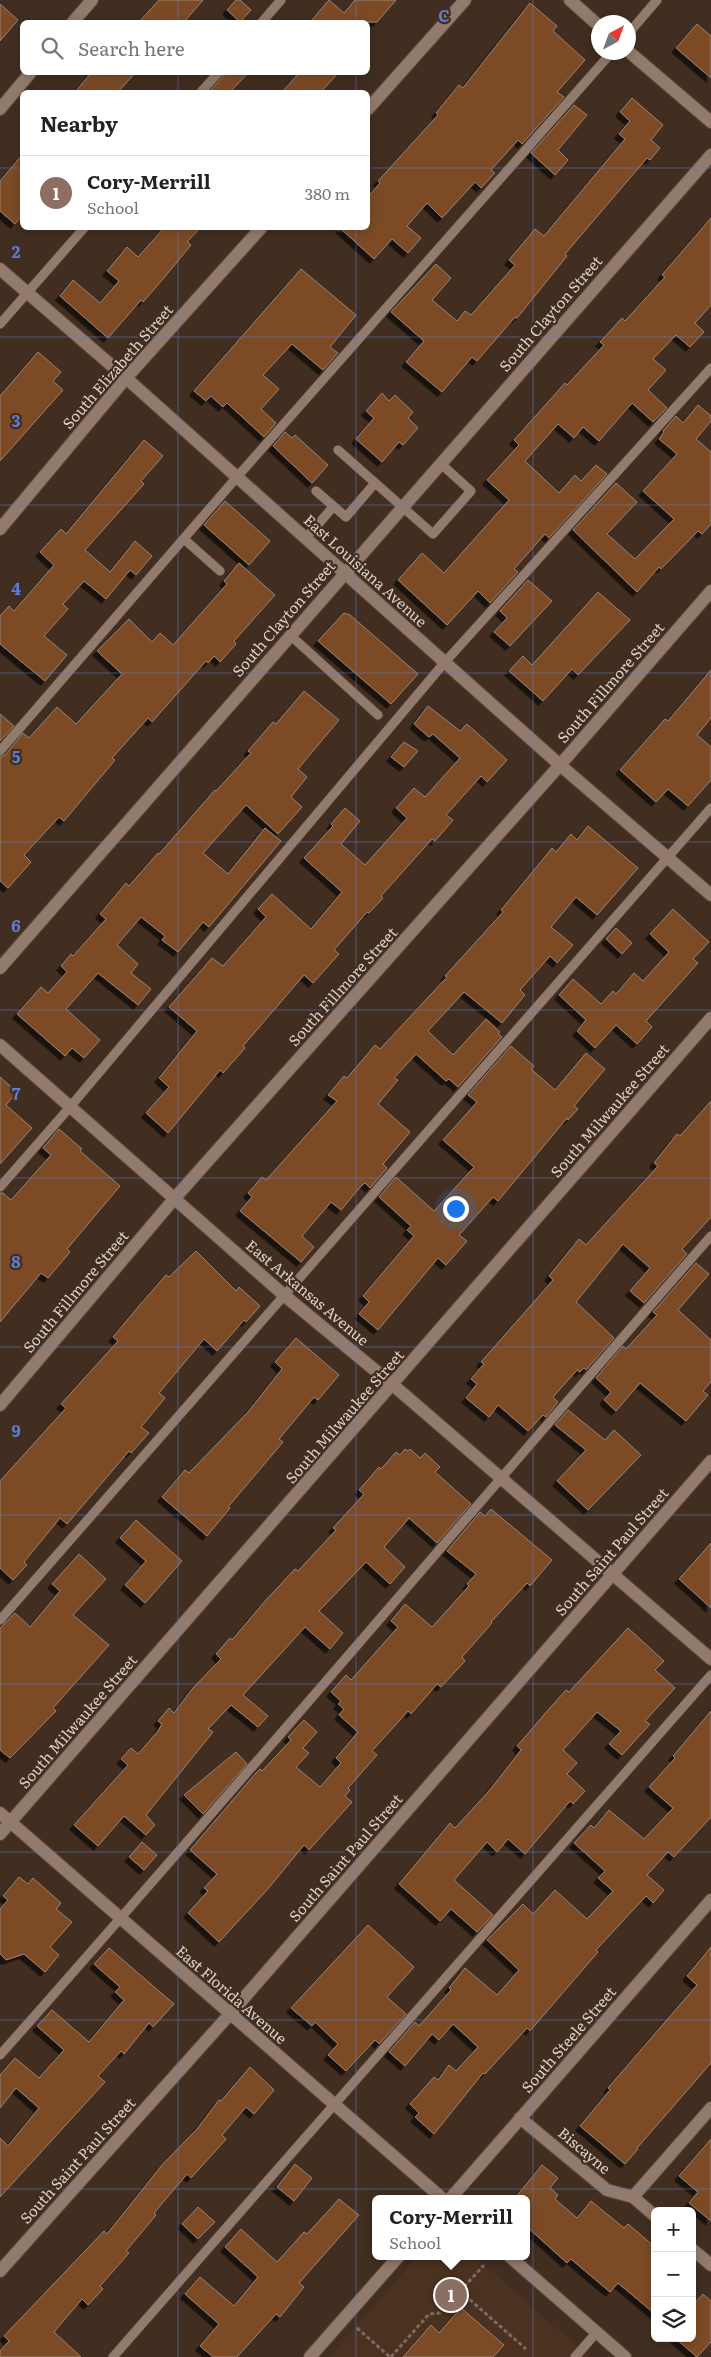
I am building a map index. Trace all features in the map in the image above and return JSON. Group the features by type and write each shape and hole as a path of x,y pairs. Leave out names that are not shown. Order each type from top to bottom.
{"street":[{"path":"75,20 92,0"},
{"path":"370,107 465,0"},
{"path":"570,0 591,19"},
{"path":"636,58 711,122"},
{"path":"0,109 28,75"},
{"name":"South Clayton Street","path":"0,968 402,506 711,155"},
{"name":"South Elizabeth Street","path":"0,529 126,378 259,230"},
{"name":"East Louisiana Avenue","path":"0,269 126,378 560,765 711,895"},
{"name":"South Fillmore Street","path":"0,1406 174,1199 560,765 711,590"},
{"name":"South Milwaukee Street","path":"0,1834 711,1018"},
{"name":"East Arkansas Avenue","path":"0,1045 285,1296 392,1385 711,1660"},
{"name":"South Saint Paul Street","path":"0,2271 230,2014 711,1461"},
{"name":"East Florida Avenue","path":"0,1814 438,2195"},
{"name":"South Steele Street","path":"453,2195 711,1900"},
{"path":"633,2197 711,2108"},
{"name":"Biscayne","path":"520,2118 607,2190 633,2197 651,2213"},
{"path":"696,2252 711,2265"},
{"path":"310,2357 395,2260"},
{"path":"514,2260 625,2357"}],"lane":[{"path":"264,20 282,0"},
{"path":"636,25 657,0"},
{"path":"0,751 237,477 605,60"},
{"path":"203,90 216,75"},
{"path":"0,324 82,230"},
{"path":"0,1187 70,1107 445,662 711,368"},
{"path":"338,450 434,534 471,490 440,464"},
{"path":"316,491 346,517 375,483"},
{"path":"306,538 333,506"},
{"path":"184,539 220,571"},
{"path":"290,635 378,714"},
{"path":"0,1620 711,808"},
{"path":"0,2055 121,1919 711,1236"},
{"path":"113,2357 711,1675"},
{"path":"575,2357 596,2332"}],"path":[{"path":"354,2326 390,2357 429,2314 440,2313 484,2264"},
{"path":"460,2292 526,2349"}],"shaded area":[{"path":"414,2260 479,2260 590,2357 329,2357"}],"building":[{"path":"159,0 203,0 186,20 141,20"},
{"path":"236,0 240,0 251,10 242,20 238,20 227,10"},
{"path":"329,0 344,13 355,0 396,0 377,22 370,22 370,20 312,20"},
{"path":"530,3 557,26 553,31 585,60 557,92 564,97 522,144 518,140 491,170 495,173 481,188 475,182 442,218 427,203 407,226 421,238 408,253 392,239 374,259 342,230 370,230 370,195 380,183 378,181 438,115 436,113 459,85 463,88"},
{"path":"0,4 18,20 0,41"},
{"path":"697,24 711,36 711,78 676,48"},
{"path":"89,75 133,75 120,90 77,90"},
{"path":"224,75 246,75 232,90 211,90"},
{"path":"297,75 336,75 323,90 284,90"},
{"path":"632,98 663,125 651,140 660,148 650,160 647,158 565,254 567,256 517,318 515,317 477,361 472,357 442,392 406,362 424,341 391,312 436,264 451,278 432,300 457,321 465,311 471,315 515,265 509,260 535,229 544,236 625,139 619,134 630,121 620,112"},
{"path":"574,105 587,115 558,150 568,160 555,175 531,153"},
{"path":"20,157 20,218 15,224 0,211 0,181"},
{"path":"711,218 711,305 695,323 704,332 690,347 676,335 653,359 666,370 648,390 667,408 653,422 632,403 599,441 583,427 574,438 558,424 525,461 559,493 575,475 581,481 596,465 607,474 549,538 545,534 514,569 518,572 490,603 478,591 447,625 398,580 422,553 444,573 509,500 487,480 519,445 514,440 565,383 567,385 604,345 600,342 622,318 625,321 665,277 662,275"},
{"path":"162,230 198,230 187,242 191,245 163,279 143,302 141,300 108,338 60,296 73,280 100,303 119,281 107,271 127,247 138,257"},
{"path":"301,269 356,315 330,347 338,353 323,370 292,344 263,375 279,389 261,409 276,423 264,437 227,403 223,407 211,396 206,401 194,391"},
{"path":"38,352 61,372 53,381 63,390 0,461 0,396"},
{"path":"382,393 389,401 395,395 413,412 408,418 418,428 403,445 399,442 382,462 356,439 374,418 366,411"},
{"path":"698,405 711,416 711,421 696,439 711,452 711,524 702,534 698,531 661,569 659,567 637,592 573,530 616,483 637,502 607,534 635,559 674,519 643,491 677,454 659,439 663,431 676,416 683,423"},
{"path":"285,432 292,438 295,435 328,465 312,483 273,446"},
{"path":"144,440 163,456 141,481 144,484 85,550 110,572 135,541 152,556 136,575 130,570 106,599 84,581 63,604 68,609 44,636 67,655 45,681 0,644 0,616 9,606 14,611 54,565 40,552 61,529 66,534"},
{"path":"225,501 270,541 249,565 204,525"},
{"path":"239,563 275,595 234,641 236,644 220,662 214,656 208,663 206,661 152,722 148,718 112,758 115,760 64,821 59,817 24,855 31,862 8,888 0,881 0,757 5,755 23,733 29,738 57,707 76,724 122,674 97,651 129,619 152,642 160,633 173,645 227,584 224,581"},
{"path":"528,580 552,601 510,646 494,632 507,618 500,611"},
{"path":"598,592 630,620 578,675 572,669 543,701 509,671 523,656 532,665"},
{"path":"344,613 350,615 418,674 391,704 318,641"},
{"path":"711,670 711,718 697,735 711,747 711,780 688,806 668,789 656,802 620,770 665,719 668,721"},
{"path":"304,691 339,720 298,769 307,777 291,797 302,807 278,834 246,805 203,853 228,874 265,828 281,841 209,927 203,922 178,952 162,940 165,936 141,917 117,945 138,964 131,973 151,989 138,1005 98,973 66,1009 100,1040 84,1058 72,1048 65,1056 17,1014 41,987 48,993 67,972 61,966 71,954 73,956 106,919 100,914 126,883 129,886 159,854 215,790 251,753 248,751 273,722 276,724"},
{"path":"428,706 460,731 467,724 507,760 487,782 481,776 446,815 453,820 435,841 432,839 381,896 383,898 369,913 367,912 334,950 339,954 313,983 304,975 243,1046 245,1048 223,1073 220,1070 168,1133 146,1113 169,1087 159,1078 197,1031 169,1007 212,958 223,966 266,917 258,909 272,894 311,929 342,892 304,858 333,826 331,824 345,808 360,821 341,844 365,865 407,818 396,808 414,788 425,797 460,758 433,734 429,737 414,724"},
{"path":"0,714 14,726 0,741"},
{"path":"404,742 418,751 404,767 391,757"},
{"path":"588,826 638,868 597,915 576,897 551,927 573,945 557,963 550,956 520,990 525,995 502,1023 464,992 428,1031 453,1055 486,1019 500,1032 498,1034 502,1037 458,1087 449,1079 446,1081 416,1054 394,1078 398,1080 378,1104 410,1132 383,1164 387,1168 370,1188 365,1183 362,1185 341,1210 331,1202 302,1236 314,1247 301,1262 240,1211 252,1197 248,1193 262,1177 266,1180 337,1101 328,1095 344,1076 347,1078 375,1045 380,1049 447,977 445,976 503,912 501,910 552,848 556,852 571,834 577,840"},
{"path":"673,909 709,942 693,959 698,963 646,1021 652,1027 637,1044 616,1025 595,1048 577,1031 586,1020 559,995 573,979 601,1004 613,991 616,994 634,973 643,981 669,952 650,934"},
{"path":"616,928 632,943 622,954 606,939"},
{"path":"511,1046 534,1066 531,1069 555,1090 586,1053 605,1069 574,1106 578,1109 568,1120 567,1118 498,1201 493,1197 459,1235 467,1241 446,1265 438,1258 378,1330 359,1314 369,1302 363,1296 414,1236 407,1230 411,1226 379,1197 396,1177 434,1211 474,1167 443,1140 477,1102 468,1095"},
{"path":"0,1077 17,1092 6,1105 32,1128 0,1164"},
{"path":"711,1101 711,1217 682,1249 687,1254 644,1303 630,1291 650,1268 623,1244 576,1302 614,1338 586,1370 584,1368 580,1372 577,1370 553,1397 558,1402 546,1417 543,1415 528,1431 498,1405 489,1417 466,1398 477,1384 471,1379 484,1364 481,1362 553,1280 549,1276 579,1239 586,1245 658,1166 654,1163 677,1134 680,1136"},
{"path":"59,1129 82,1149 80,1151 120,1186 67,1249 70,1252 48,1278 41,1273 0,1322 0,1193 3,1193 11,1200 51,1155 43,1148"},
{"path":"196,1251 236,1291 239,1287 260,1306 246,1322 244,1320 217,1351 204,1339 159,1393 165,1398 141,1427 149,1433 131,1453 129,1451 67,1524 60,1518 24,1562 27,1565 13,1580 0,1568 0,1481 66,1408 61,1404 118,1341 113,1337 138,1307 166,1275 169,1277"},
{"path":"696,1263 709,1274 678,1310 711,1340 711,1382 703,1391 708,1395 686,1421 640,1383 616,1411 604,1400 611,1392 596,1378 623,1346 626,1349 657,1315 653,1312"},
{"path":"296,1338 339,1375 318,1400 314,1397 279,1439 283,1442 228,1507 230,1508 207,1536 162,1497 185,1470 189,1473 248,1412 282,1369 275,1362"},
{"path":"568,1410 605,1440 614,1430 641,1455 588,1510 557,1481 586,1450 555,1425"},
{"path":"405,1449 408,1451 410,1449 420,1458 425,1453 440,1467 435,1472 471,1504 437,1543 409,1518 384,1547 405,1567 390,1584 366,1562 319,1611 343,1633 330,1649 305,1627 243,1695 268,1716 258,1727 231,1705 208,1729 213,1732 146,1815 155,1825 146,1835 124,1816 98,1846 74,1825 128,1765 121,1759 131,1748 138,1754 158,1731 162,1724 158,1721 169,1708 174,1713 193,1688 221,1659 216,1654 230,1638 232,1640 295,1569 298,1571 336,1530 333,1528 364,1494 359,1490 379,1467 381,1469 396,1452 400,1455"},
{"path":"491,1509 552,1560 530,1586 527,1583 491,1622 462,1657 465,1661 441,1687 437,1684 411,1714 408,1711 372,1751 377,1755 348,1788 350,1790 345,1796 352,1802 309,1850 304,1845 267,1890 219,1942 188,1913 208,1891 204,1888 217,1874 190,1850 255,1774 260,1769 262,1771 291,1740 288,1737 304,1720 317,1732 303,1748 309,1753 296,1767 320,1787 341,1763 336,1758 358,1732 339,1715 344,1709 338,1704 341,1701 331,1692 346,1675 351,1680 398,1627 391,1621 405,1604 432,1627 469,1586 467,1584 476,1574 447,1551 480,1512 485,1516"},
{"path":"136,1520 182,1561 145,1603 125,1585 146,1561 120,1538"},
{"path":"711,1543 711,1608 679,1579"},
{"path":"79,1554 106,1579 73,1615 109,1645 53,1708 56,1711 10,1758 0,1750 0,1628 15,1613 30,1627 60,1591 52,1584"},
{"path":"628,1628 664,1661 655,1670 675,1688 645,1721 650,1724 622,1755 609,1744 621,1731 597,1712 563,1750 577,1763 567,1774 585,1791 573,1804 570,1801 525,1854 508,1839 497,1852 487,1842 454,1880 493,1915 477,1932 451,1909 440,1921 399,1884 450,1823 455,1828 489,1791 521,1750 517,1746 566,1690 569,1692"},
{"path":"711,1711 711,1817 674,1857 668,1852 647,1875 664,1890 653,1903 646,1896 596,1950 598,1952 530,2031 527,2028 485,2074 483,2073 434,2134 415,2117 419,2113 410,2104 434,2077 438,2080 449,2065 456,2071 478,2047 453,2024 439,2040 432,2034 405,2066 389,2052 415,2022 419,2026 451,1990 449,1988 465,1968 497,1995 519,1970 487,1940 523,1904 533,1914 555,1890 587,1919 613,1891 598,1878 605,1871 574,1843 591,1825 594,1828 609,1810 644,1839 673,1808 649,1787 675,1758 673,1756"},
{"path":"236,1752 247,1764 203,1814 184,1795"},
{"path":"142,1842 157,1855 144,1870 129,1857"},
{"path":"19,1877 28,1884 33,1878 61,1903 56,1909 72,1922 50,1947 59,1955 45,1972 24,1954 6,1960 0,1954 0,1909 8,1900 3,1896"},
{"path":"368,1925 414,1967 387,1997 406,2014 379,2044 375,2040 346,2071 328,2055 338,2044 315,2022 312,2026 291,2008"},
{"path":"711,1947 711,2063 625,2164 580,2126 610,2090 608,2088 697,1985 687,1976"},
{"path":"109,1948 174,2004 153,2027 149,2023 124,2054 121,2051 98,2076 105,2082 0,2197 0,2138 8,2146 39,2108 16,2088 0,2108 0,2075 15,2058 39,2078 64,2050 37,2026 52,2010 89,2042 124,2000 115,1992 120,1987 94,1964"},
{"path":"250,2067 274,2090 254,2114 246,2107 222,2135 226,2139 220,2146 191,2178 187,2174 154,2213 156,2215 126,2251 129,2253 100,2286 103,2289 88,2305 82,2299 54,2332 81,2357 0,2357 0,2351 9,2341 4,2336 104,2231 107,2234 162,2165 197,2129 219,2100 221,2101"},
{"path":"711,2139 711,2221 689,2203 698,2192 679,2176"},
{"path":"295,2164 312,2178 294,2201 277,2187"},
{"path":"542,2165 558,2178 550,2188 558,2195 555,2199 577,2218 591,2201 624,2228 628,2224 651,2244 651,2311 618,2283 610,2292 571,2259 567,2263 530,2230 530,2195 517,2195"},
{"path":"339,2199 359,2215 299,2283 304,2287 280,2317 276,2314 237,2357 213,2357 200,2346 219,2324 185,2294 200,2277 234,2306 258,2277 225,2247 241,2229 277,2262 304,2232 307,2234"},
{"path":"198,2207 215,2222 198,2239 182,2224"},
{"path":"703,2294 711,2301 711,2342 697,2357 680,2342 696,2342 696,2302"},
{"path":"461,2308 504,2345 493,2357 403,2357 431,2325 439,2333"}],"place":[{"name":"Cory-Merrill","path":"451,2295"}]}
